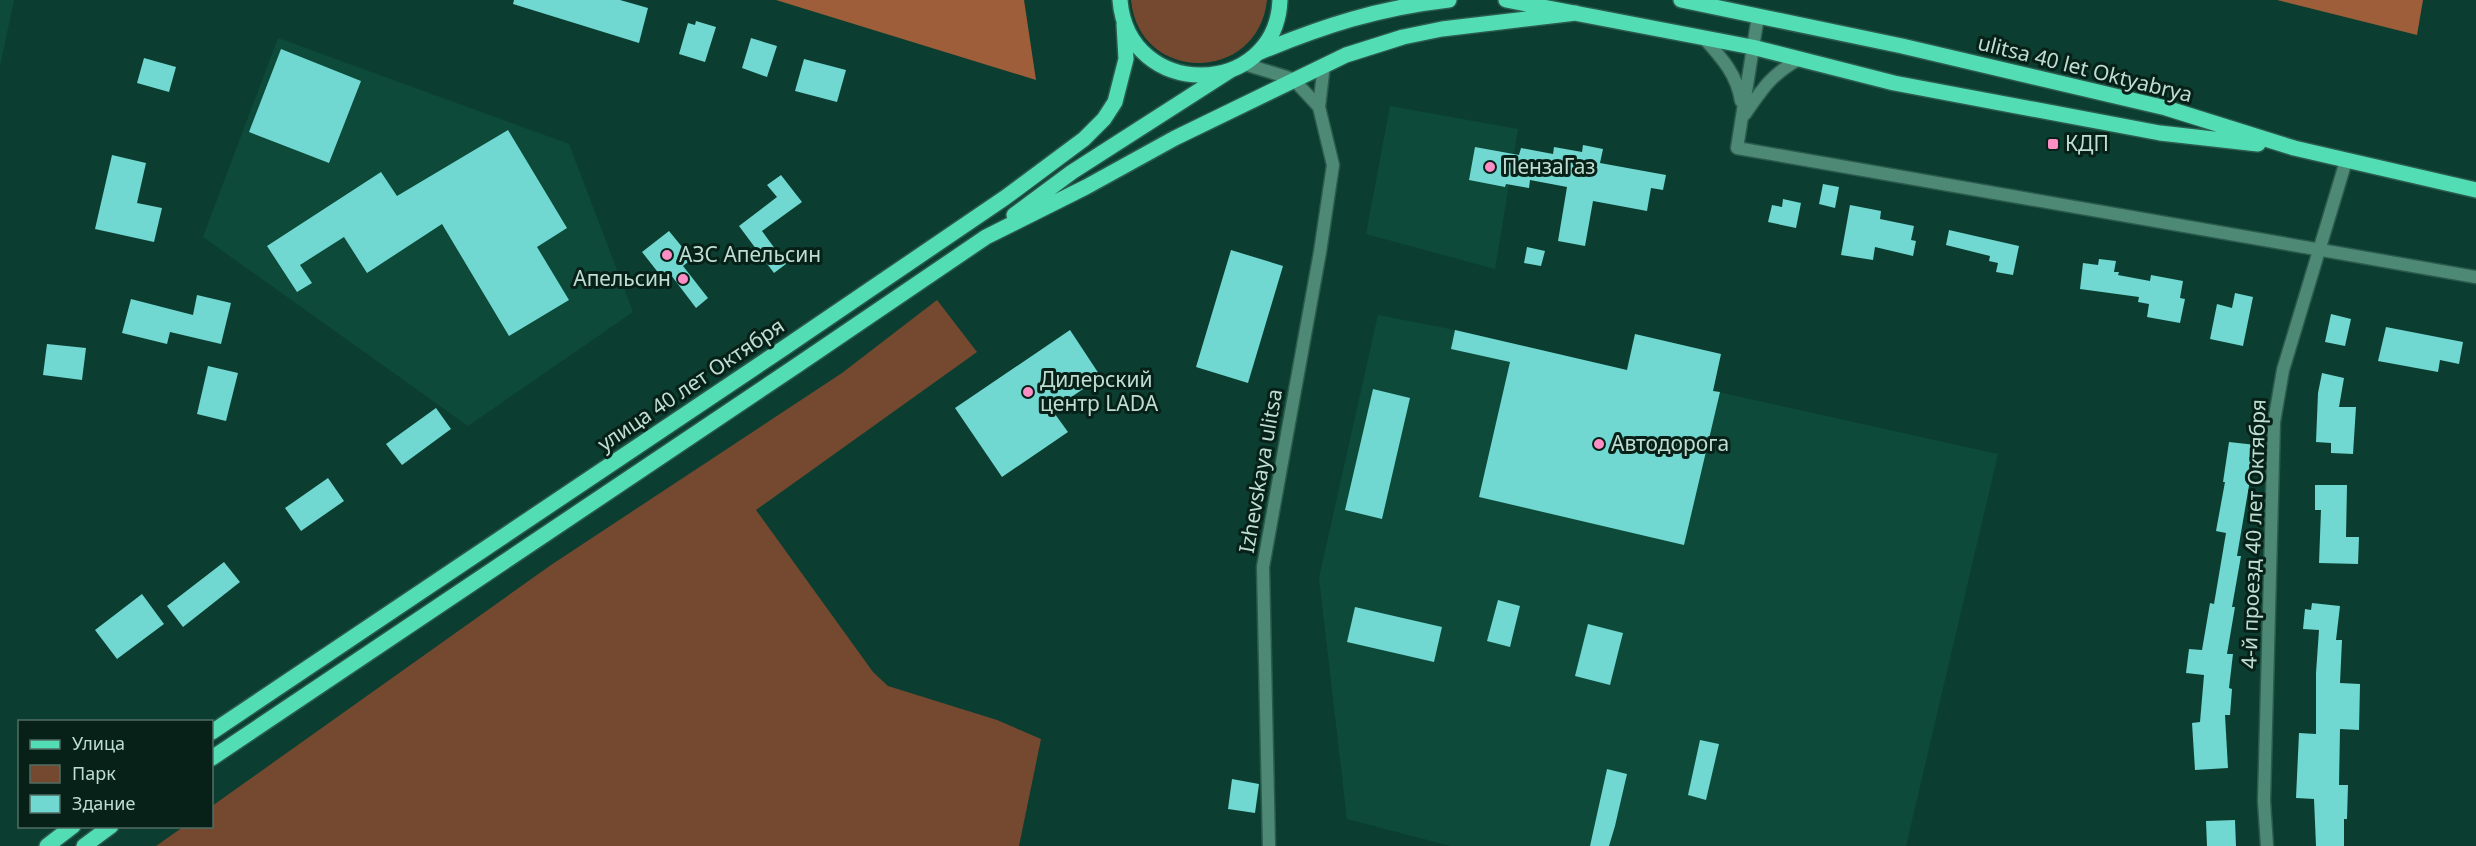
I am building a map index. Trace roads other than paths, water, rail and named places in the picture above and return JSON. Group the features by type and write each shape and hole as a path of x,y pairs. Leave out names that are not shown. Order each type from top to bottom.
{"main road":[{"name":"улица 40 лет Октября","path":"213,731 784,348 1006,197 1084,139 1104,119 1115,102 1126,59 1120,0"},
{"path":"986,237 1072,172 1243,63 1272,32 1280,0"},
{"name":"улица 40 лет Октября","path":"1124,24 1139,48 1149,58 1168,69 1188,75 1203,76 1243,63 1310,31 1357,16 1389,8 1449,0"},
{"path":"1506,0 1752,47 1894,83 2160,133 2294,148"},
{"name":"ulitsa 40 let Oktyabrya","path":"1681,0 1902,46 2166,108 2294,148 2476,190"},
{"name":"улица 40 лет Октября","path":"213,757 986,237 1086,187 1175,138 1346,55 1403,37 1442,29 1576,13"},
{"path":"47,846 71,828"},
{"path":"84,846 108,828"}],"street":[{"path":"1758,16 1737,148 2476,277"},
{"path":"1703,37 1723,59 1736,79 1743,117"},
{"path":"1743,117 1765,85 1778,72 1799,59"},
{"path":"1243,63 1293,79 1319,106"},
{"name":"Izhevskaya ulitsa","path":"1269,846 1263,567 1320,252 1333,165 1319,106 1324,65"},
{"name":"4-й проезд 40 лет Октября","path":"2267,846 2264,801 2274,422 2283,370 2346,161"}],"place":[{"name":"КДП","path":"2053,144"},
{"name":"ПензаГаз","path":"1490,167"},
{"name":"АЗС Апельсин","path":"667,255"},
{"name":"Апельсин","path":"683,279"},
{"name":"Дилерский центр LADA","path":"1028,392"},
{"name":"Автодорога","path":"1599,444"}]}
